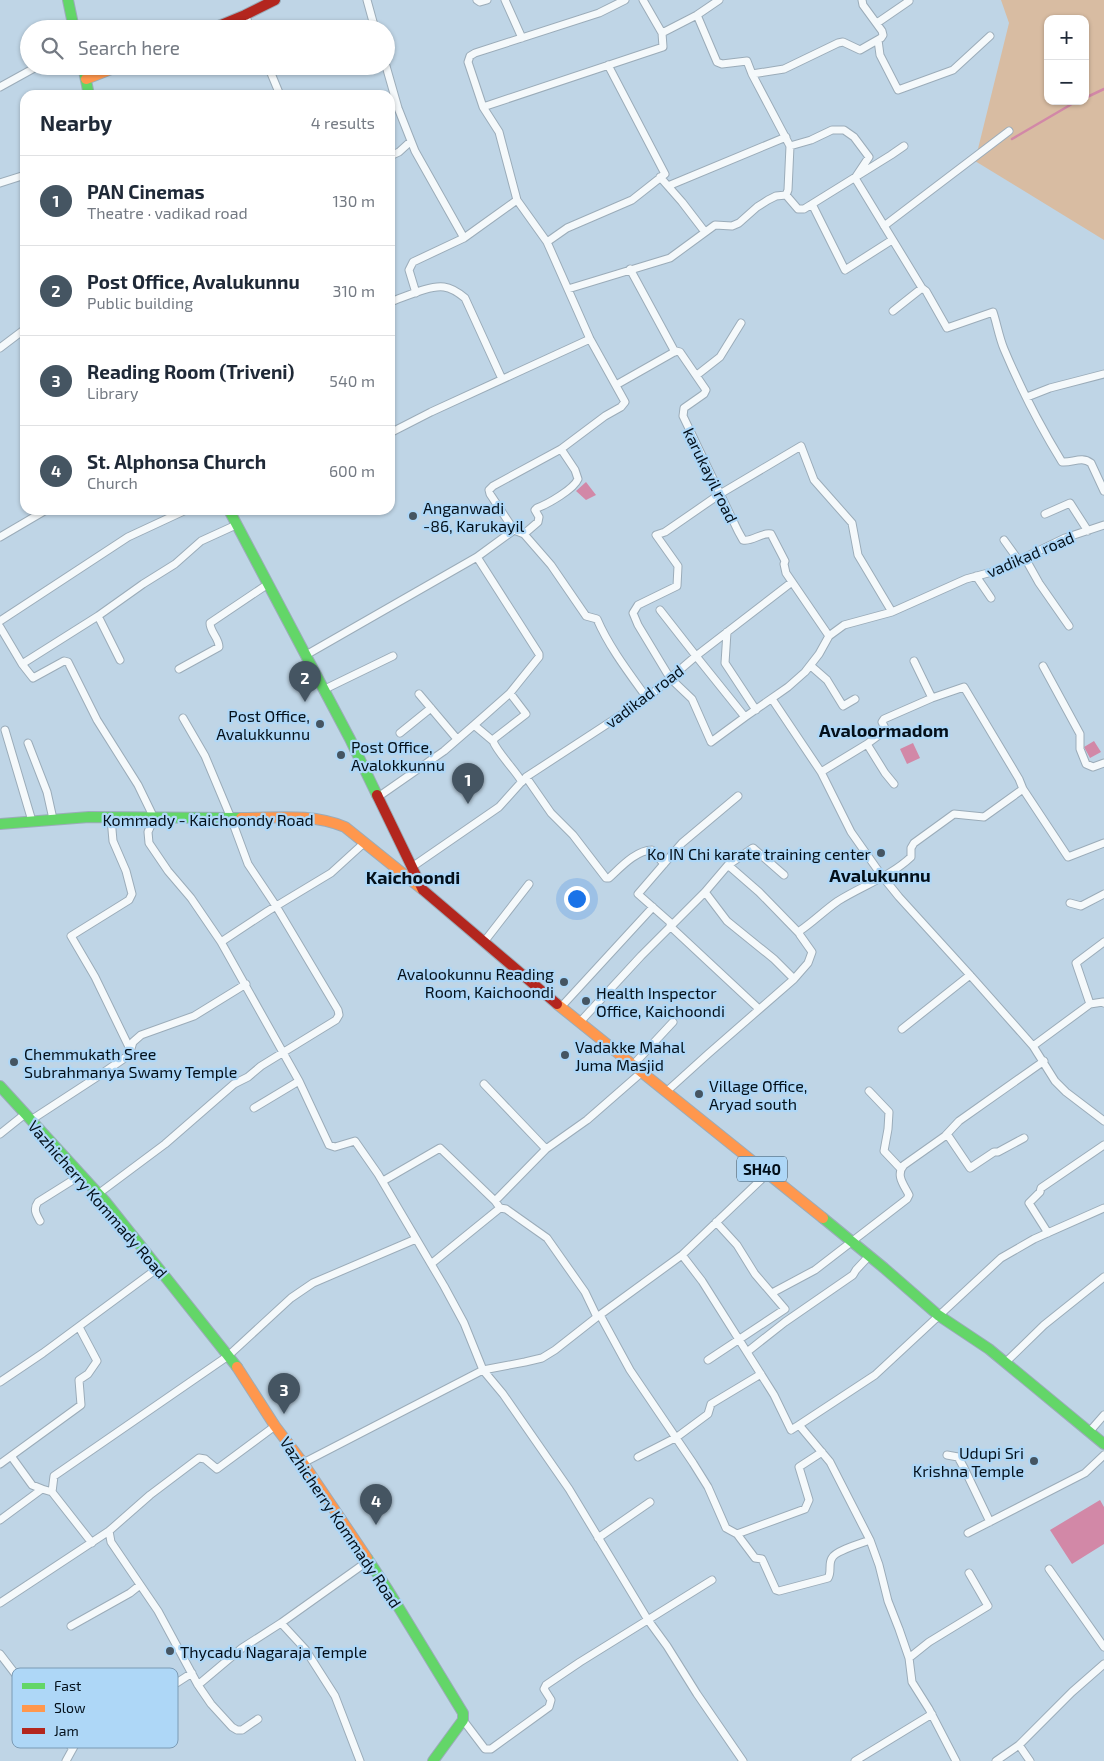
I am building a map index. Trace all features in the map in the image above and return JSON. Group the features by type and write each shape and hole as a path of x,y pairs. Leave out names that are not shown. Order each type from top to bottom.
{"main road":[{"path":"68,0 72,20"},
{"path":"233,20 275,0"},
{"path":"85,75 89,90"},
{"path":"86,79 96,75"},
{"name":"SH40","path":"231,515 350,739 423,890 561,1007 869,1256 938,1316 1006,1362 1104,1444"},
{"name":"Kommady - Kaichoondy Road","path":"0,824 53,819 111,818 294,818 333,821 345,827 423,890"},
{"name":"Vazhicherry Kommady Road","path":"1,1091 28,1117 98,1194 246,1379 275,1426 303,1463 388,1590 463,1713 463,1720"},
{"path":"433,1761 433,1758 463,1720"}],"street":[{"path":"367,0 373,20"},
{"path":"477,0 480,2 487,0"},
{"path":"505,0 522,38"},
{"path":"625,0 616,2 599,13 475,53 470,56 468,62 483,107 499,132 517,200 547,242 590,339 625,402 621,407 605,416 561,449 493,486 489,490 490,494 514,530 524,534 551,565 586,616 597,619 624,666 647,698"},
{"path":"483,107 663,47 662,33 643,0"},
{"path":"662,33 698,15 719,0"},
{"path":"752,74 784,69 838,43 843,42 854,49 860,50 878,40 883,35 863,5 862,0"},
{"path":"876,23 909,1"},
{"path":"245,15 247,20"},
{"path":"698,15 717,62 722,64 747,61 786,137 790,146 788,190 786,195"},
{"path":"878,40 880,55 898,90 953,70 990,36"},
{"path":"547,242 567,228 632,200 665,174 608,65"},
{"path":"0,86 21,75"},
{"path":"272,75 278,90"},
{"path":"389,75 393,90"},
{"path":"395,98 415,152 464,238"},
{"path":"790,146 811,140 832,130 844,130 854,137 869,157 855,178"},
{"path":"884,226 1009,131"},
{"path":"668,186 786,137"},
{"path":"395,154 411,141"},
{"path":"786,195 798,209 804,209 904,146"},
{"path":"0,183 20,177"},
{"path":"660,177 705,232"},
{"path":"855,178 947,328 993,312 1003,348 1038,420 1062,462 1081,459 1091,463 1104,491"},
{"path":"568,289 670,258 714,225 732,226 739,223 768,200 776,196 786,195"},
{"path":"416,293 409,270 416,260 464,238 517,200"},
{"path":"812,204 845,270 892,240"},
{"name":"karukayil road","path":"630,269 675,352 680,352 705,387 706,392 684,408 683,416 743,540 747,541 764,534 771,534 785,561 786,573 829,636"},
{"path":"395,300 432,288 444,287 454,290 465,298 502,379"},
{"path":"893,311 922,288"},
{"path":"697,375 720,357 741,324"},
{"path":"0,348 20,332"},
{"path":"395,431 590,339"},
{"path":"616,386 675,352"},
{"path":"1027,397 1050,388 1104,374"},
{"path":"745,717 711,742 692,699 670,678 632,613 638,605 677,586 678,566 656,535 665,532 720,494 801,446 814,480 852,522 858,555 892,612"},
{"path":"524,534 538,522 539,517 535,510 569,489 578,479 575,470 561,449"},
{"path":"1046,514 1070,503 1088,531"},
{"path":"0,537 37,515"},
{"path":"0,621 128,537 175,515"},
{"path":"22,664 175,564 201,541 236,525"},
{"name":"vadikad road","path":"412,867 498,807 524,780 647,698 696,656 745,717 788,687 811,666 829,636 844,625 892,612 966,578 999,570 1065,538 1104,525"},
{"path":"306,655 477,557 514,530"},
{"path":"1004,540 1022,559 1069,626"},
{"path":"378,797 432,759 474,725 510,693 536,663 539,654 477,557"},
{"path":"976,576 991,598"},
{"path":"660,610 696,656 792,582"},
{"path":"178,668 219,647 219,642 209,626 210,623 268,584"},
{"path":"98,616 120,660"},
{"path":"1,631 33,678 64,661 68,662 97,720 138,785 154,818 148,832 149,843 168,871 191,898 221,942 246,984 299,1081 328,1145 335,1147 355,1141 383,1181 464,1323 483,1370 503,1394 569,1489 648,1620 743,1761"},
{"path":"728,632 725,663 756,710"},
{"path":"323,690 393,656"},
{"path":"914,661 932,698"},
{"path":"811,666 832,685 844,706 855,700"},
{"path":"1043,666 1080,734 1080,749 1086,764 1093,767 1104,763"},
{"path":"821,772 886,730 882,722 884,720 932,698 964,687 1019,778 1023,789 1068,857 1104,842"},
{"path":"494,741 495,738 526,714 510,693"},
{"path":"419,694 457,739"},
{"path":"772,699 821,772 851,832 898,897 1033,1046 1055,1081 1066,1092 1104,1121"},
{"path":"400,733 431,708"},
{"path":"98,1194 165,1144 234,1084 248,1077 261,1066 336,1020 339,1015 338,1010 276,906 248,864 232,818 205,756 183,718"},
{"path":"474,725 494,741 495,747 551,813 579,842 606,878 609,878 635,856 648,850 652,850 664,864"},
{"path":"5,730 32,821"},
{"path":"28,744 47,792 53,819"},
{"path":"867,744 894,784"},
{"path":"799,933 838,902 882,876 898,869 912,857 911,848 914,843 954,814 984,817 1023,789"},
{"path":"738,796 688,838 638,894 759,1009"},
{"path":"111,818 113,841 126,871 132,894 129,900 71,936 96,977 130,1049"},
{"path":"221,942 331,873 364,843"},
{"path":"580,1022 671,925 705,892 728,865 753,848 784,875"},
{"path":"666,1092 794,979 811,956 811,950 799,933 759,892 728,865"},
{"path":"484,942 529,884"},
{"path":"705,892 727,920 774,959 794,979"},
{"path":"1070,903 1081,906 1104,894"},
{"path":"561,1007 653,907"},
{"path":"1090,1004 1076,963 1104,942"},
{"path":"902,1028 970,975"},
{"path":"0,1134 107,1070 128,1055 132,1042 141,1035 194,1016 246,984"},
{"path":"1033,1046 1090,1004 1104,1003"},
{"path":"633,1065 673,1022"},
{"path":"772,1293 815,1270 908,1197 909,1195 900,1175 901,1169 947,1134 959,1121 1044,1061"},
{"path":"495,1201 546,1149 587,1120 642,1072"},
{"path":"254,1108 299,1081"},
{"path":"484,1084 546,1149"},
{"path":"870,1091 889,1112 884,1151 901,1169"},
{"path":"947,1134 970,1168 994,1152 998,1152 1024,1138"},
{"path":"1048,1233 1029,1203 1041,1188 1104,1145"},
{"path":"383,1181 440,1148 500,1208 506,1209 547,1238 585,1292 630,1370 708,1487 726,1528 737,1534 755,1558 764,1561 775,1589 779,1591 828,1578 832,1557 835,1554 870,1540"},
{"path":"303,1463 483,1370 542,1358 555,1350 682,1254 768,1173"},
{"path":"40,1221 36,1212 38,1202 81,1175"},
{"path":"431,1264 500,1208"},
{"path":"682,1254 702,1281 774,1394 791,1430 875,1375 1001,1258 1034,1239 1104,1208"},
{"path":"708,1360 785,1309 755,1274 737,1245 716,1222"},
{"path":"52,1492 54,1476 228,1356 291,1298 313,1283 416,1239"},
{"path":"747,1352 785,1322 853,1275 869,1256"},
{"path":"0,1382 79,1327 158,1268"},
{"path":"1006,1362 1044,1326 1104,1277"},
{"path":"0,1464 81,1405 80,1380 88,1374 97,1361 79,1327"},
{"path":"638,1457 676,1437 708,1414 711,1404 761,1374"},
{"path":"1090,1431 1104,1415"},
{"path":"799,1425 822,1452 837,1475 870,1540 879,1565 888,1601 900,1629 914,1688 932,1714 956,1761"},
{"path":"0,1603 109,1531 150,1495 199,1458 205,1458 217,1469 275,1426"},
{"path":"737,1534 805,1509 809,1500 799,1467 822,1452"},
{"path":"946,1455 958,1458 990,1522"},
{"path":"968,1534 1085,1473 1104,1455"},
{"path":"11,1456 32,1485 52,1492 92,1543"},
{"path":"0,1520 42,1489"},
{"path":"598,1538 650,1502"},
{"path":"109,1531 111,1542 167,1625 198,1685 211,1704 237,1730 242,1730 258,1719"},
{"path":"198,1685 242,1648 281,1623 368,1561"},
{"path":"1049,1569 1104,1647"},
{"path":"908,1658 929,1642 988,1606 969,1574"},
{"path":"463,1720 485,1749 491,1749 549,1707 551,1700 544,1689 546,1684 712,1580"},
{"path":"71,1626 140,1585"},
{"path":"281,1623 305,1649 335,1696 360,1761"},
{"path":"0,1654 12,1670"},
{"path":"996,1761 1019,1745 1066,1697 1104,1664"},
{"path":"178,1682 192,1673"},
{"path":"855,1761 932,1714"},
{"path":"1019,1745 1030,1761"},
{"path":"66,1761 72,1748"}],"shaded area":[{"path":"1001,0 1104,0 1104,240 975,161 1009,23"},
{"path":"586,482 596,495 586,500 576,491"},
{"path":"1094,741 1101,752 1090,758 1084,747"},
{"path":"913,743 920,758 907,764 900,749"},
{"path":"1100,1500 1104,1507 1104,1544 1072,1564 1050,1530"}],"waterway":[{"path":"1089,96 1104,89"},
{"path":"1012,139 1070,105"}],"traffic: fast":[{"path":"68,0 72,20"},
{"path":"85,75 88,90"},
{"path":"232,515 350,739 377,795"},
{"path":"0,824 89,817 241,818"},
{"path":"0,1086 105,1201 237,1367"},
{"path":"823,1218 938,1315 989,1349 1104,1444"},
{"path":"367,1558 463,1713 463,1720 433,1761"}],"traffic: slow":[{"path":"86,79 96,75"},
{"path":"241,818 307,818 345,827 422,889"},
{"path":"557,1004 823,1218"},
{"path":"237,1367 275,1426 303,1463 367,1558"}],"traffic: jam":[{"path":"233,20 275,0"},
{"path":"377,795 423,890 557,1004"}],"place":[{"name":"Anganwadi -86, Karukayil","path":"413,516"},
{"name":"Post Office, Avalukunnu","path":"305,702"},
{"name":"Post Office, Avalukkunnu","path":"320,724"},
{"name":"Post Office, Avalokkunnu","path":"341,755"},
{"name":"PAN Cinemas","path":"468,804"},
{"name":"Ko IN Chi karate training center","path":"881,853"},
{"name":"Avalookunnu Reading Room, Kaichoondi","path":"564,982"},
{"name":"Health Inspector Office, Kaichoondi","path":"586,1001"},
{"name":"Vadakke Mahal Juma Masjid","path":"565,1055"},
{"name":"Chemmukath Sree Subrahmanya Swamy Temple","path":"14,1062"},
{"name":"Village Office, Aryad south","path":"699,1094"},
{"name":"Reading Room (Triveni)","path":"284,1414"},
{"name":"Udupi Sri Krishna Temple","path":"1034,1461"},
{"name":"St. Alphonsa Church","path":"376,1525"},
{"name":"Thycadu Nagaraja Temple","path":"170,1651"}],"district":[{"name":"Avaloormadom","path":"884,730"},
{"name":"Avalukunnu","path":"880,875"},
{"name":"Kaichoondi","path":"413,877"}]}
